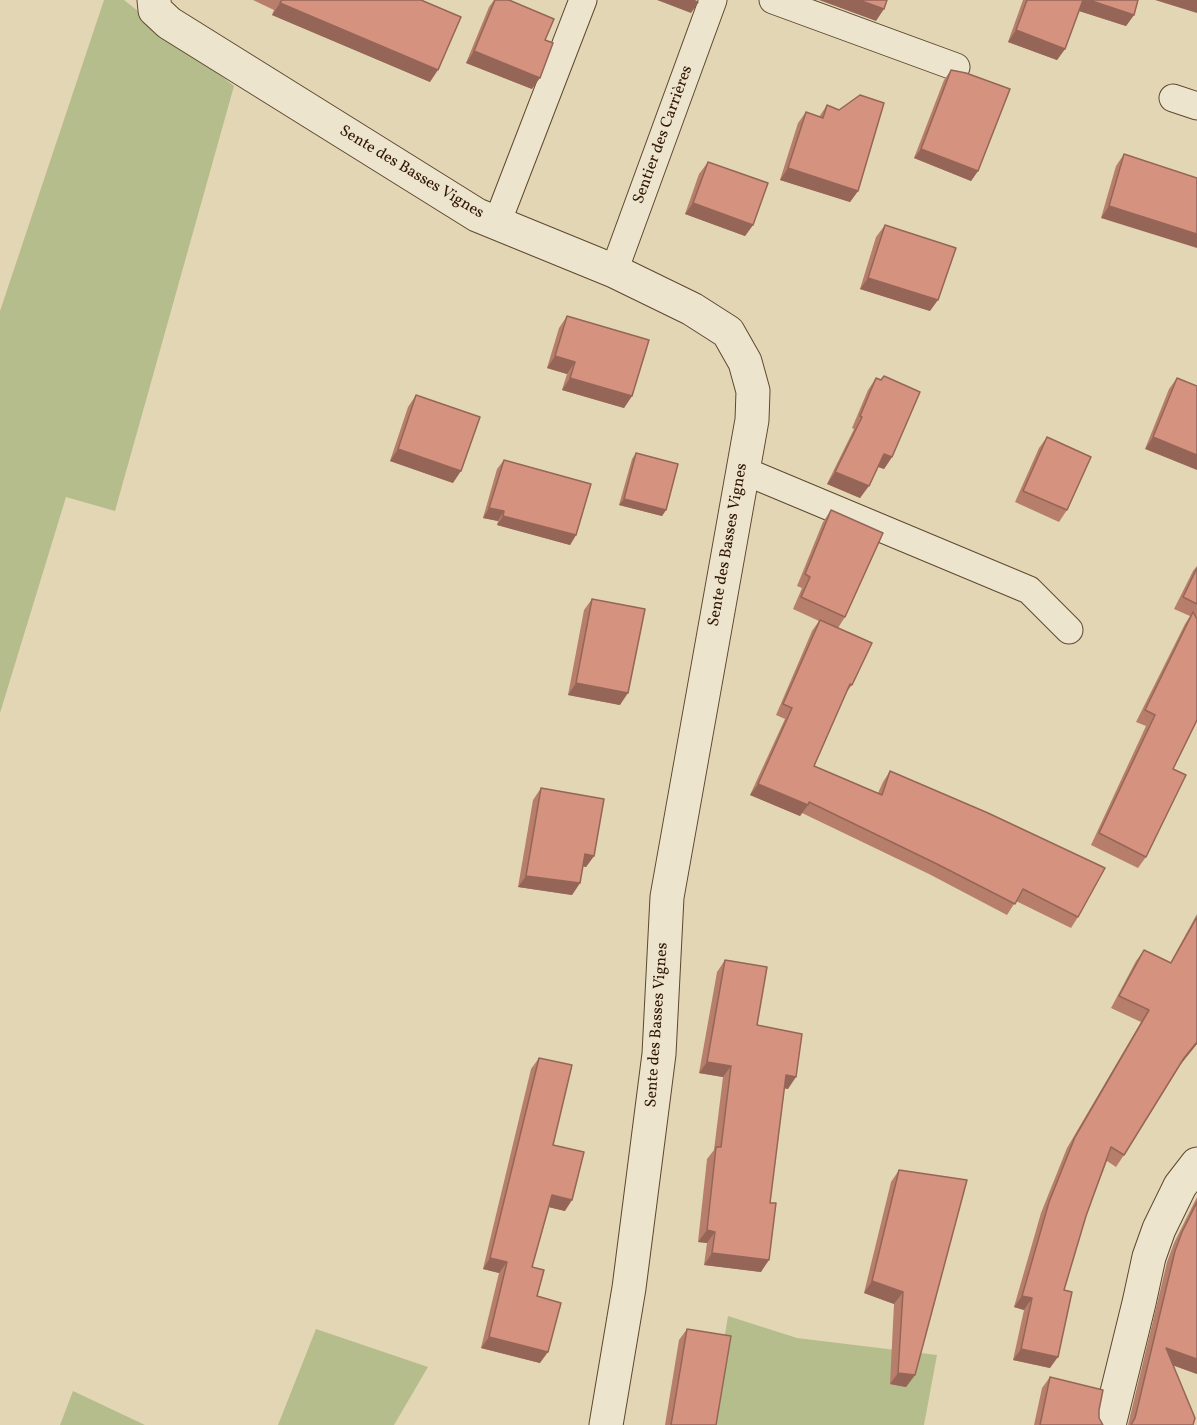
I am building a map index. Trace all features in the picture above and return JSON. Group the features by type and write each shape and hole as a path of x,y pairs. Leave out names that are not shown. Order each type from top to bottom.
{"street":[{"name":"Sente des Basses Vignes","path":"154,0 155,10 170,23 477,215 614,271 692,309 728,332 745,362 753,392 752,420 667,897 659,1054 629,1288 606,1425"},
{"path":"1108,1425 1149,1257 1159,1229 1180,1186 1197,1164"}],"lane":[{"path":"497,223 583,0"},
{"name":"Sentier des Carrières","path":"614,271 713,0"},
{"path":"772,0 956,67"},
{"path":"742,470 1029,590 1069,630"}],"green space":[{"path":"104,0 124,0 234,86 115,511 66,497 0,713 0,311"},
{"path":"728,1316 797,1338 937,1355 924,1425 710,1425"},
{"path":"316,1329 428,1367 394,1425 278,1425"},
{"path":"73,1391 145,1425 60,1425"}],"building":[{"path":"282,0 421,0 461,17 438,70 280,3"},
{"path":"495,0 509,0 554,19 545,40 553,43 540,78 474,51"},
{"path":"859,0 887,0 884,9"},
{"path":"1027,0 1083,0 1065,49 1016,30"},
{"path":"1089,0 1138,0 1134,15"},
{"path":"951,70 1010,89 978,171 921,149"},
{"path":"860,95 884,103 858,191 788,168 806,112 823,118 827,105 839,110"},
{"path":"1124,154 1197,178 1197,234 1109,206"},
{"path":"708,162 768,183 753,225 693,203"},
{"path":"885,225 956,248 938,300 868,278"},
{"path":"567,316 649,340 632,396 570,378 575,362 555,356"},
{"path":"884,376 920,392 892,457 884,454 869,486 835,472 862,417 860,416 876,378 881,380"},
{"path":"1177,378 1197,386 1197,455 1153,437"},
{"path":"416,395 480,417 461,471 398,449"},
{"path":"1047,437 1091,457 1067,510 1023,491"},
{"path":"636,453 678,464 666,510 624,499"},
{"path":"504,460 591,484 576,535 503,516 504,511 489,508"},
{"path":"831,510 883,533 845,617 801,597 810,577 805,574"},
{"path":"1197,568 1197,604 1183,597"},
{"path":"592,599 645,609 628,693 576,683"},
{"path":"1193,612 1197,619 1197,720 1173,769 1186,775 1146,857 1099,833 1155,715 1145,710"},
{"path":"820,620 872,643 852,685 850,684 814,766 882,795 890,771 988,813 1105,868 1078,917 1023,889 1015,904 809,802 808,805 758,784 792,708 783,704"},
{"path":"541,788 604,799 594,856 585,854 580,883 526,876"},
{"path":"1197,917 1197,1042 1184,1058 1124,1155 1111,1147 1086,1216 1064,1290 1072,1292 1058,1357 1021,1349 1032,1298 1022,1296 1049,1202 1075,1137 1149,1010 1119,996 1144,950 1171,963"},
{"path":"725,960 767,967 757,1025 802,1034 796,1077 786,1075 770,1203 776,1203 769,1260 712,1253 715,1232 707,1230 716,1147 721,1147 731,1066 707,1062"},
{"path":"539,1058 572,1065 553,1145 584,1152 572,1200 552,1195 532,1267 544,1270 537,1296 561,1303 548,1352 489,1337 507,1262 490,1258"},
{"path":"899,1170 967,1180 915,1375 898,1373 903,1292 872,1281"},
{"path":"1197,1202 1197,1359 1166,1348 1195,1418 1193,1425 1131,1425 1135,1418 1175,1251"},
{"path":"687,1329 731,1336 716,1425 671,1425"},
{"path":"1050,1377 1103,1390 1099,1418 1103,1425 1040,1425"}]}
